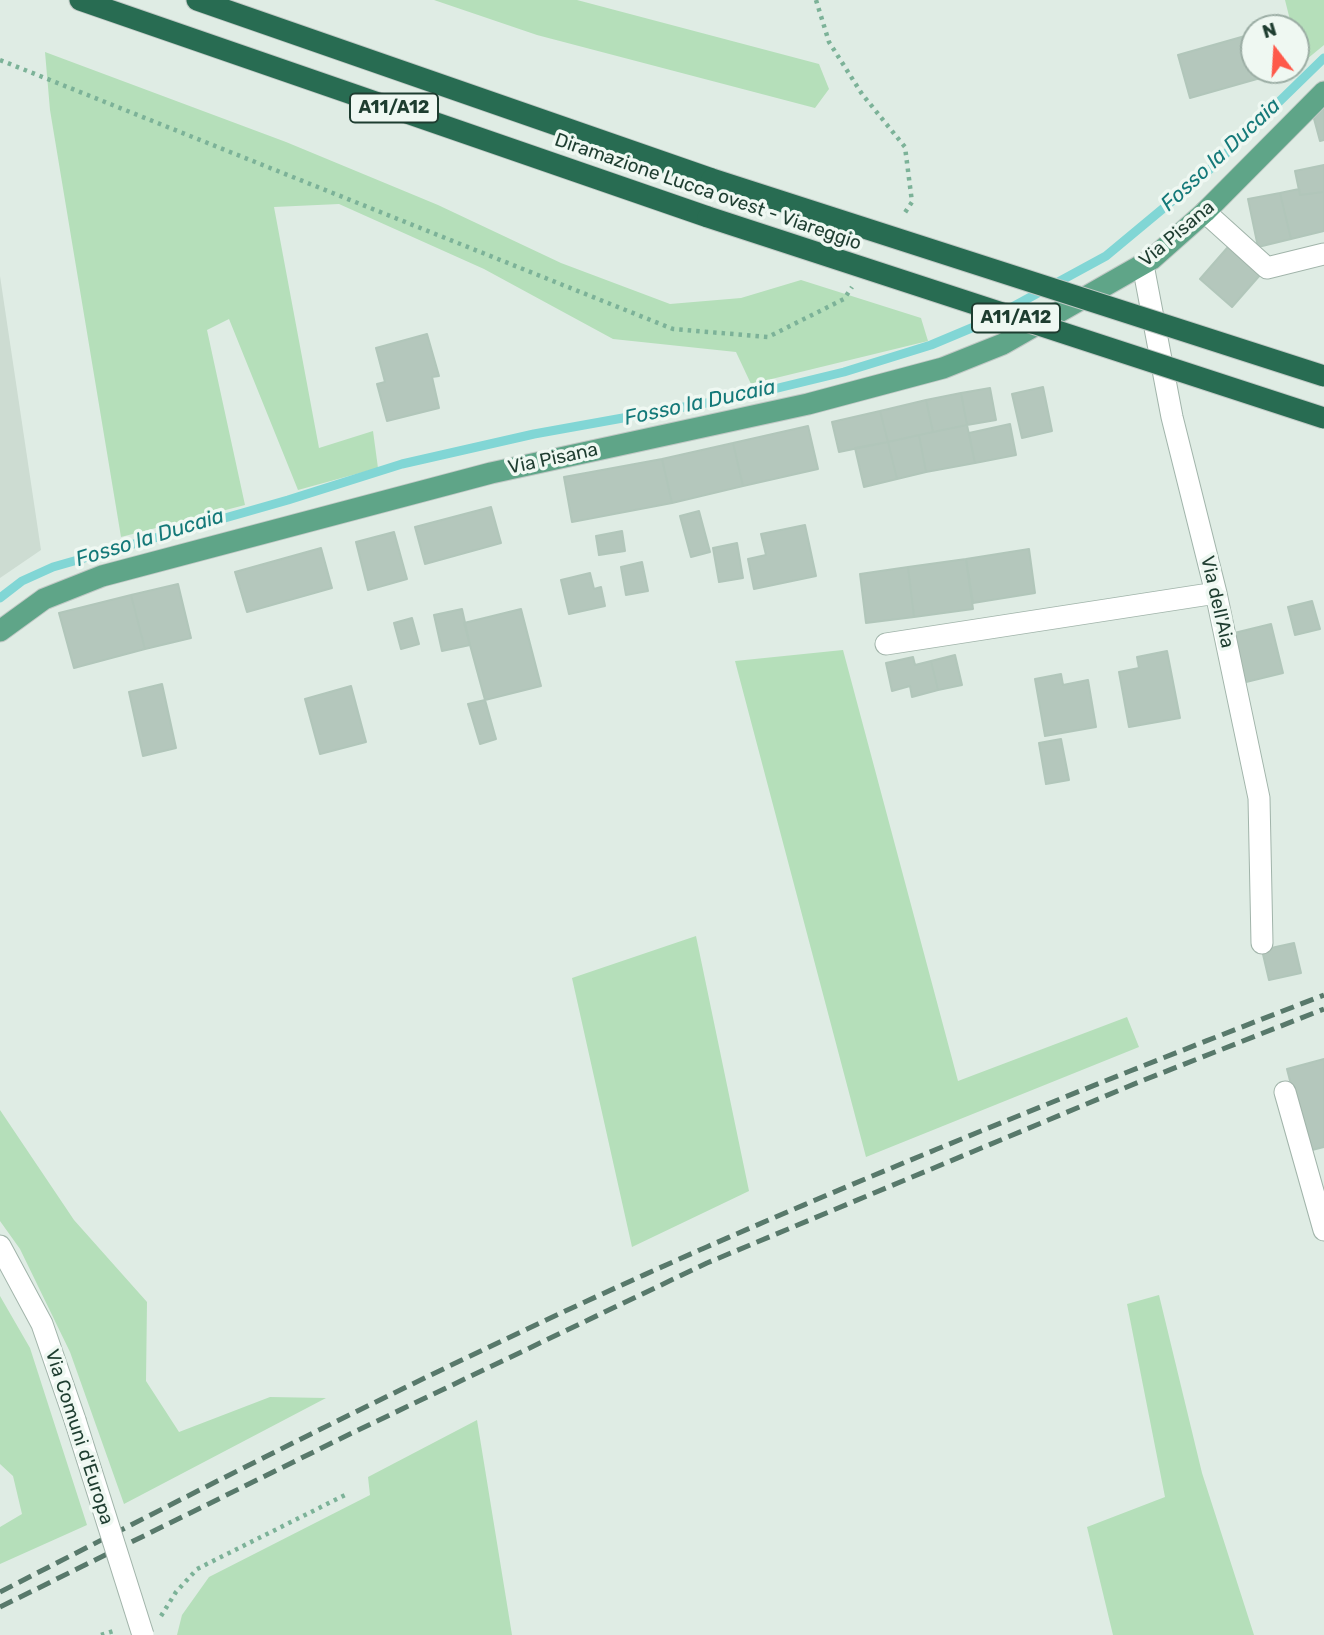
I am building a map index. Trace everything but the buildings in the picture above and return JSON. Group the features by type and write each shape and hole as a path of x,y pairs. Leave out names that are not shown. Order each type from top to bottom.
{"highway":[{"name":"Diramazione Lucca ovest - Viareggio","path":"80,0 708,217 1324,418"},
{"name":"Diramazione Lucca ovest - Viareggio","path":"197,0 712,179 1324,376"}],"main road":[{"name":"Via Pisana","path":"0,631 44,599 102,576 491,473 808,404 943,368 1003,344 1143,265 1205,212 1324,92"}],"street":[{"path":"1205,212 1267,268 1324,254"},
{"name":"Via dell'Aia","path":"1143,265 1172,417 1216,593 1259,798 1262,943"},
{"path":"886,645 1216,593"},
{"path":"1285,1092 1324,1230"},
{"name":"Via Comuni d'Europa","path":"0,1246 42,1325 75,1420 140,1628"}],"path":[{"path":"816,0 829,42 862,94 905,147 912,202 897,224"},
{"path":"0,60 673,329 768,337 844,299 859,278"},
{"path":"101,1635 140,1628 161,1617 176,1592 197,1569 349,1493"}],"shaded area":[{"path":"0,276 41,550 0,578"}],"green space":[{"path":"434,0 577,0 819,64 829,89 815,108 537,35"},
{"path":"1285,0 1324,0 1324,45 1310,57 1310,14 1288,14"},
{"path":"45,52 286,142 438,205 561,263 670,304 741,298 801,280 921,318 928,341 751,384 736,352 613,339 484,269 339,204 274,207 319,448 373,431 378,468 298,490 229,319 207,330 245,505 121,537 50,110"},
{"path":"843,650 958,1081 1127,1017 1139,1047 866,1157 735,661"},
{"path":"696,936 749,1191 632,1247 572,978"},
{"path":"0,1110 74,1220 147,1302 146,1381 179,1432 270,1397 326,1398 124,1504 70,1352 20,1249 0,1221"},
{"path":"1159,1295 1202,1473 1254,1635 1113,1635 1087,1527 1165,1497 1127,1304"},
{"path":"0,1296 30,1348 87,1525 0,1564 0,1527 22,1514 13,1476 0,1464"},
{"path":"477,1420 512,1635 177,1635 182,1615 209,1577 370,1495 368,1477"}],"waterway":[{"name":"Fosso la Ducaia","path":"0,598 22,581 53,567 288,500 402,464 534,434 745,396 844,372 931,345 981,324 1106,256 1207,172 1324,58"}],"railway":[{"path":"0,1592 349,1415 613,1289 934,1150 1324,995"},
{"path":"0,1607 352,1433 707,1263 1139,1082 1324,1009"}]}
